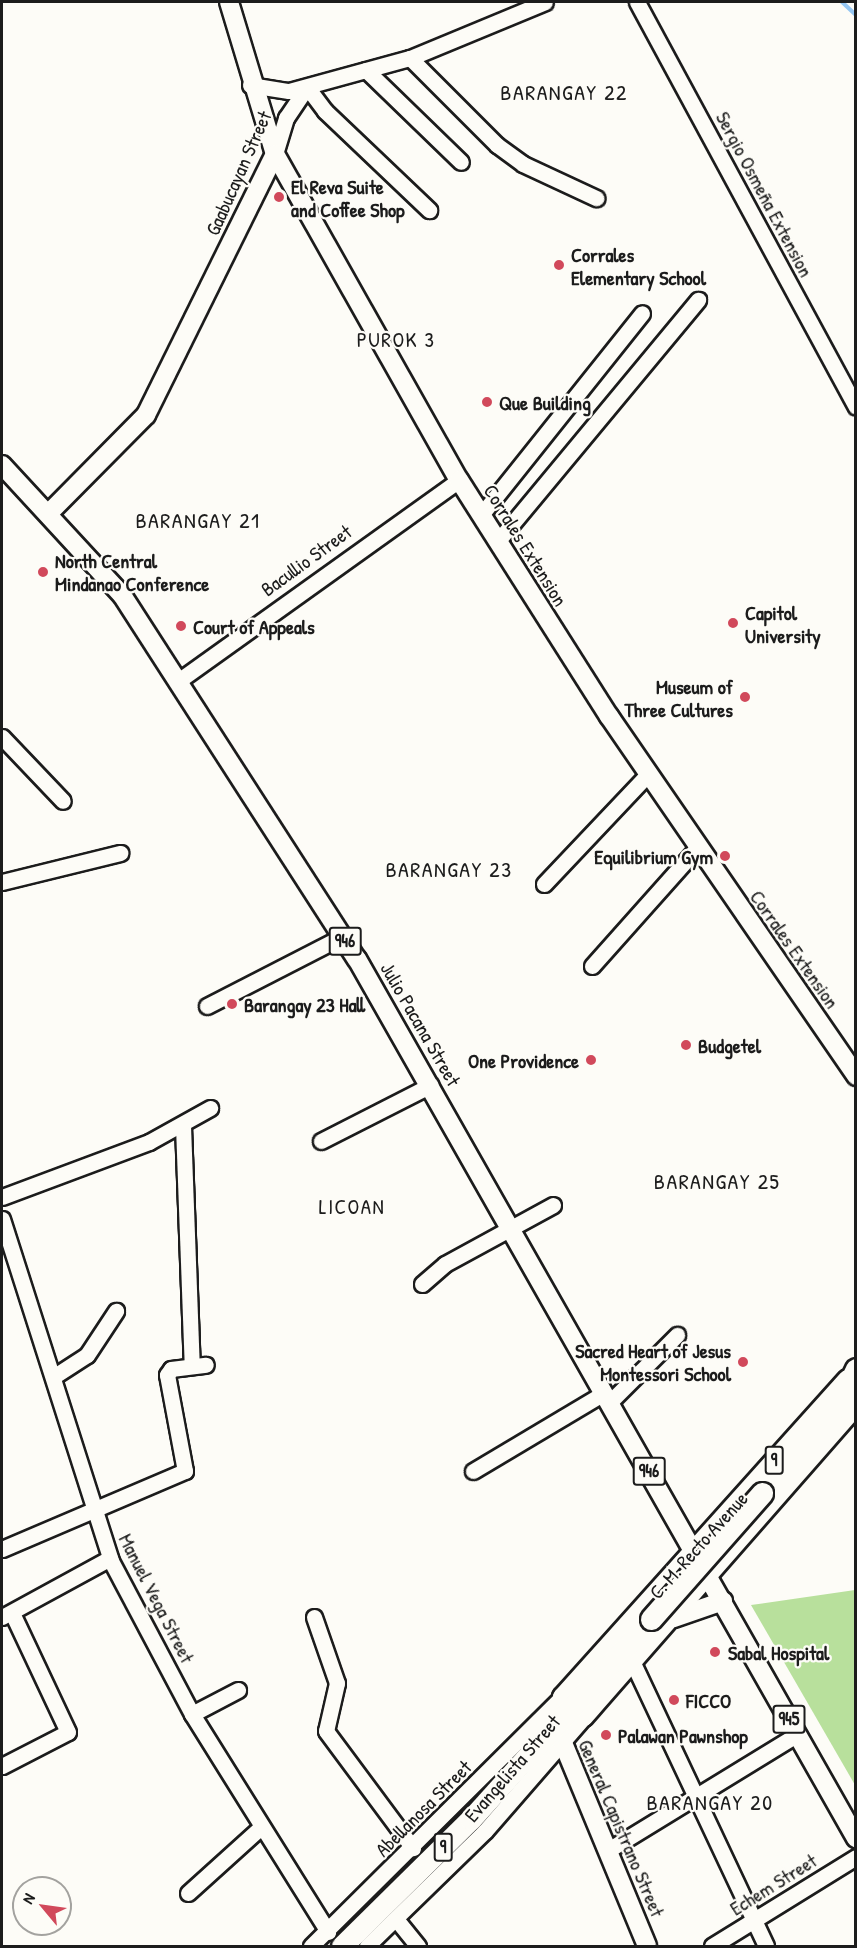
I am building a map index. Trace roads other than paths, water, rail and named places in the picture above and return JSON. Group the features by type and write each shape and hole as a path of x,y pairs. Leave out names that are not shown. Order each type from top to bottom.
{"highway":[{"name":"C. M. Recto Avenue","path":"335,1939 559,1735 659,1620 762,1493 850,1403 855,1370"}],"main road":[{"name":"Corrales Extension","path":"229,2 250,85 275,154 459,480 497,542 698,847 855,1076"},
{"name":"Gaabucayan Street","path":"49,513 146,415 275,154"},
{"name":"Julio Pacana Street","path":"2,465 49,513 122,595 181,680 343,936 431,1085 708,1574"},
{"name":"C. M. Recto Avenue","path":"562,1697 855,1370"},
{"name":"C. M. Recto Avenue","path":"559,1735 584,1717 632,1661 659,1620 708,1574 850,1403"},
{"name":"945","path":"708,1574 855,1838"},
{"path":"659,1620 723,1601"},
{"path":"559,1735 562,1697"},
{"name":"General Capistrano Street","path":"559,1735 610,1849 647,1947"}],"street":[{"path":"250,85 282,91 307,87 410,58 545,2"},
{"name":"Sergio Osmeña Extension","path":"637,2 855,406"},
{"path":"410,58 497,145 523,164 596,198"},
{"path":"366,70 461,162"},
{"path":"307,87 325,111 429,210"},
{"name":"Gaabucayan Street","path":"275,154 286,118 307,87"},
{"path":"497,542 698,300"},
{"path":"481,516 642,313"},
{"name":"Bacullio Street","path":"181,680 459,480"},
{"path":"2,737 63,801"},
{"path":"544,884 649,773"},
{"path":"592,966 698,847"},
{"path":"2,882 120,853"},
{"path":"207,1006 343,936"},
{"path":"321,1142 431,1085"},
{"path":"2,1197 183,1126 210,1108"},
{"path":"2,1549 185,1471 167,1375 171,1369 199,1366 183,1126"},
{"path":"422,1284 445,1264 553,1205"},
{"name":"Manuel Vega Street","path":"2,1219 93,1511 110,1558 192,1714 260,1828 335,1939"},
{"path":"53,1377 87,1355 116,1311"},
{"path":"473,1471 607,1398 677,1335"},
{"path":"2,1766 68,1732 7,1615 110,1558"},
{"path":"314,1617 337,1683 326,1731 413,1848"},
{"path":"632,1661 766,1947"},
{"path":"192,1714 238,1690"},
{"name":"Abellanosa Street","path":"312,1947 335,1939 413,1848 562,1697"},
{"path":"610,1849 798,1734"},
{"name":"Evangelista Street","path":"368,1947 485,1831 559,1735"},
{"path":"188,1893 260,1828"},
{"name":"Echem Street","path":"712,1947 855,1857"},
{"path":"396,1919 418,1947"}],"waterway":[{"path":"842,2 856,15"}],"place":[{"name":"El Reva Suite and Coffee Shop","path":"279,197"},
{"name":"Corrales Elementary School","path":"559,265"},
{"name":"Que Building","path":"487,402"},
{"name":"North Central Mindanao Conference","path":"43,572"},
{"name":"Capitol University","path":"733,623"},
{"name":"Court of Appeals","path":"181,626"},
{"name":"Museum of Three Cultures","path":"745,697"},
{"name":"Equilibrium Gym","path":"725,856"},
{"name":"Barangay 23 Hall","path":"232,1004"},
{"name":"Budgetel","path":"686,1045"},
{"name":"One Providence","path":"591,1060"},
{"name":"Sacred Heart of Jesus Montessori School","path":"743,1362"},
{"name":"Sabal Hospital","path":"715,1652"},
{"name":"FICCO","path":"674,1700"},
{"name":"Palawan Pawnshop","path":"606,1735"}],"district":[{"name":"BARANGAY 22","path":"564,93"},
{"name":"PUROK 3","path":"396,340"},
{"name":"BARANGAY 21","path":"198,521"},
{"name":"BARANGAY 23","path":"449,870"},
{"name":"BARANGAY 25","path":"717,1182"},
{"name":"LICOAN","path":"352,1207"},
{"name":"BARANGAY 20","path":"710,1803"}]}
